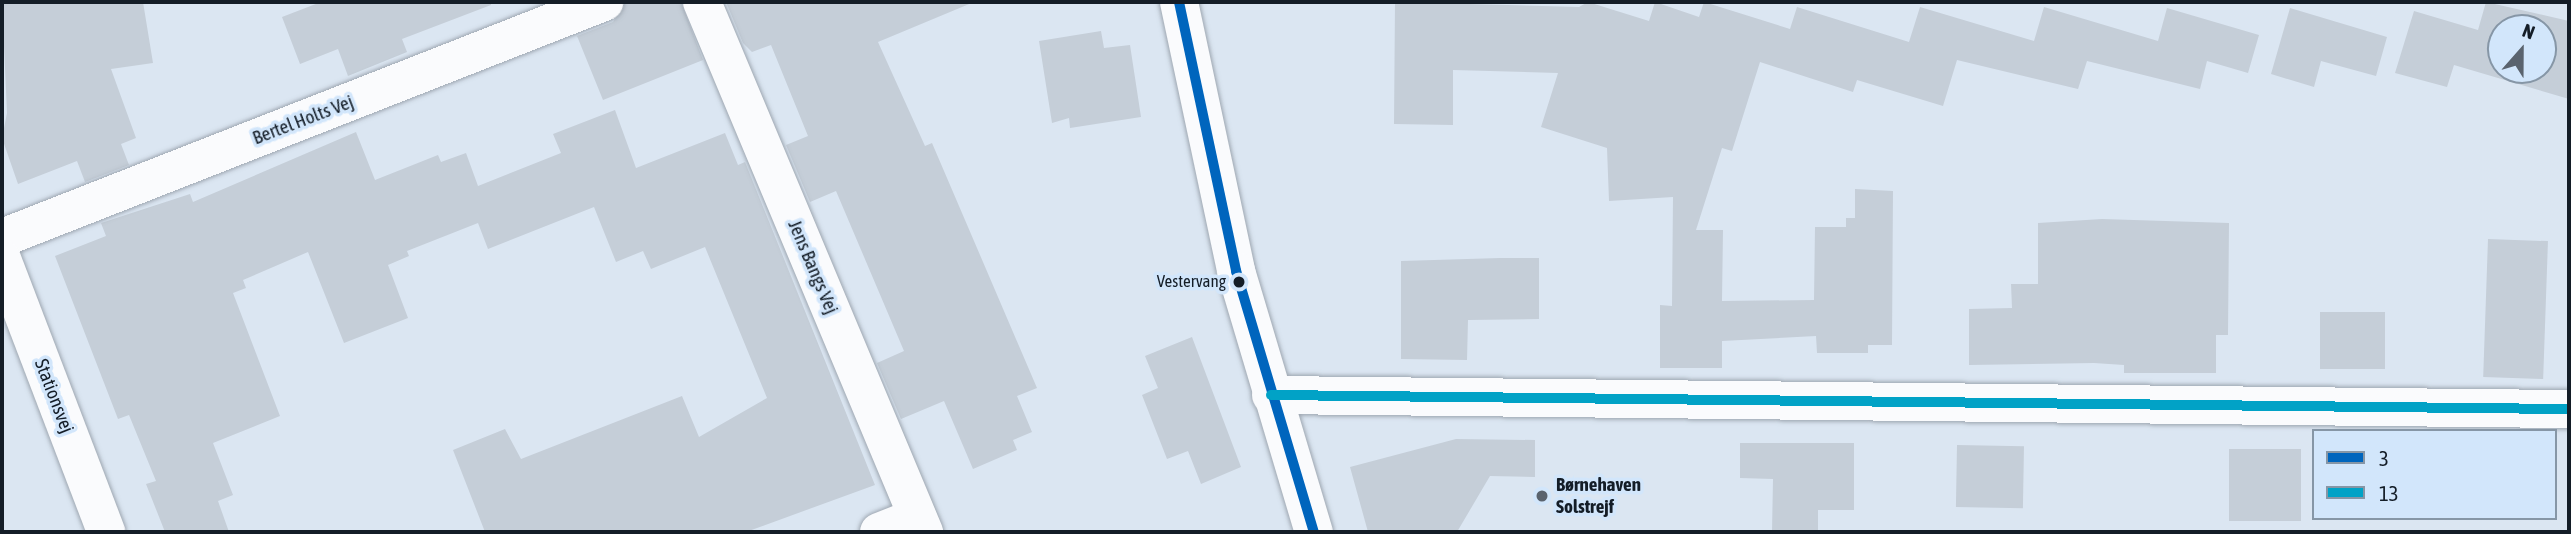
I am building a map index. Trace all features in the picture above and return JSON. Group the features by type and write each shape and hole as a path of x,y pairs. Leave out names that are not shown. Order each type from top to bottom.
{"street":[{"name":"Bertel Holts Vej","path":"2,238 604,2"},
{"name":"Jens Bangs Vej","path":"702,2 921,525"},
{"path":"1179,2 1236,271 1314,532"},
{"name":"Stationsvej","path":"2,260 106,532"},
{"path":"1271,395 2569,409"},
{"path":"879,532 921,525"}],"building":[{"path":"2,2 143,2 153,63 111,69 136,138 121,144 129,165 85,182 77,161 18,184 2,138 7,113"},
{"path":"321,2 491,2 491,5 402,39 407,52 348,76 338,49 300,64 282,17"},
{"path":"625,2 681,2 703,60 603,100 577,36 613,22"},
{"path":"726,2 974,2 878,42 925,146 932,143 1037,388 1017,396 1032,432 1013,440 1017,450 973,469 944,401 901,419 877,363 904,351 836,191 810,202 786,145 808,136 771,45 752,52 743,43"},
{"path":"1395,2 1579,7 1588,2 1649,21 1655,2 1699,17 1704,2 1790,29 1797,7 1909,42 1920,7 2034,41 2044,7 2158,41 2167,8 2259,35 2248,73 2207,61 2200,89 2087,61 2078,89 1957,60 1943,106 1857,80 1853,92 1760,62 1732,151 1722,148 1696,230 1723,230 1722,301 1814,300 1815,227 1846,227 1846,218 1855,218 1855,189 1893,191 1892,345 1868,345 1868,353 1817,353 1816,336 1722,341 1722,368 1660,368 1660,305 1672,306 1673,197 1609,201 1607,148 1541,127 1558,73 1453,70 1453,125 1394,124"},
{"path":"2486,2 2538,14 2487,14 2487,75 2454,65 2447,87 2395,73 2414,11 2478,30"},
{"path":"2290,8 2387,37 2376,76 2321,61 2314,87 2271,74"},
{"path":"2557,18 2569,21 2569,99 2518,84 2557,84"},
{"path":"1101,31 1104,48 1130,45 1141,117 1070,128 1069,118 1052,123 1039,41"},
{"path":"615,110 636,168 725,133 738,165 745,162 875,485 746,532 485,532 453,450 505,429 521,459 682,396 699,437 767,398 705,247 651,269 643,251 616,262 594,207 488,249 478,223 407,251 409,256 388,265 408,318 344,343 308,252 243,280 246,288 233,293 280,416 213,443 233,495 218,501 229,532 165,532 146,484 156,481 129,415 118,419 55,256 106,236 101,223 190,194 193,202 356,132 375,180 438,155 441,162 466,153 478,186 561,153 553,134"},
{"path":"2102,219 2229,223 2228,335 2216,335 2216,373 2124,373 2124,365 2094,363 1969,365 1969,309 2012,308 2011,284 2038,284 2038,223"},
{"path":"2488,239 2548,241 2543,379 2483,377"},
{"path":"1539,258 1539,319 1468,320 1467,360 1401,359 1401,261"},
{"path":"2320,312 2385,312 2385,369 2320,369"},
{"path":"1192,337 1241,467 1201,484 1188,451 1167,459 1142,395 1158,388 1145,356"},
{"path":"1456,439 1535,440 1535,477 1490,476 1457,532 1368,532 1350,467"},
{"path":"1740,443 1854,443 1854,510 1818,510 1818,532 1772,532 1773,479 1740,478"},
{"path":"1957,445 2024,446 2023,508 1956,507"},
{"path":"2229,449 2301,449 2301,521 2229,521"}],"transit line":[{"name":"3","path":"1179,2 1236,271 1314,532"},
{"name":"13","path":"1271,395 2569,409"}],"place":[{"name":"Vestervang","path":"1239,282"},
{"name":"Børnehaven Solstrejf","path":"1542,496"}]}
